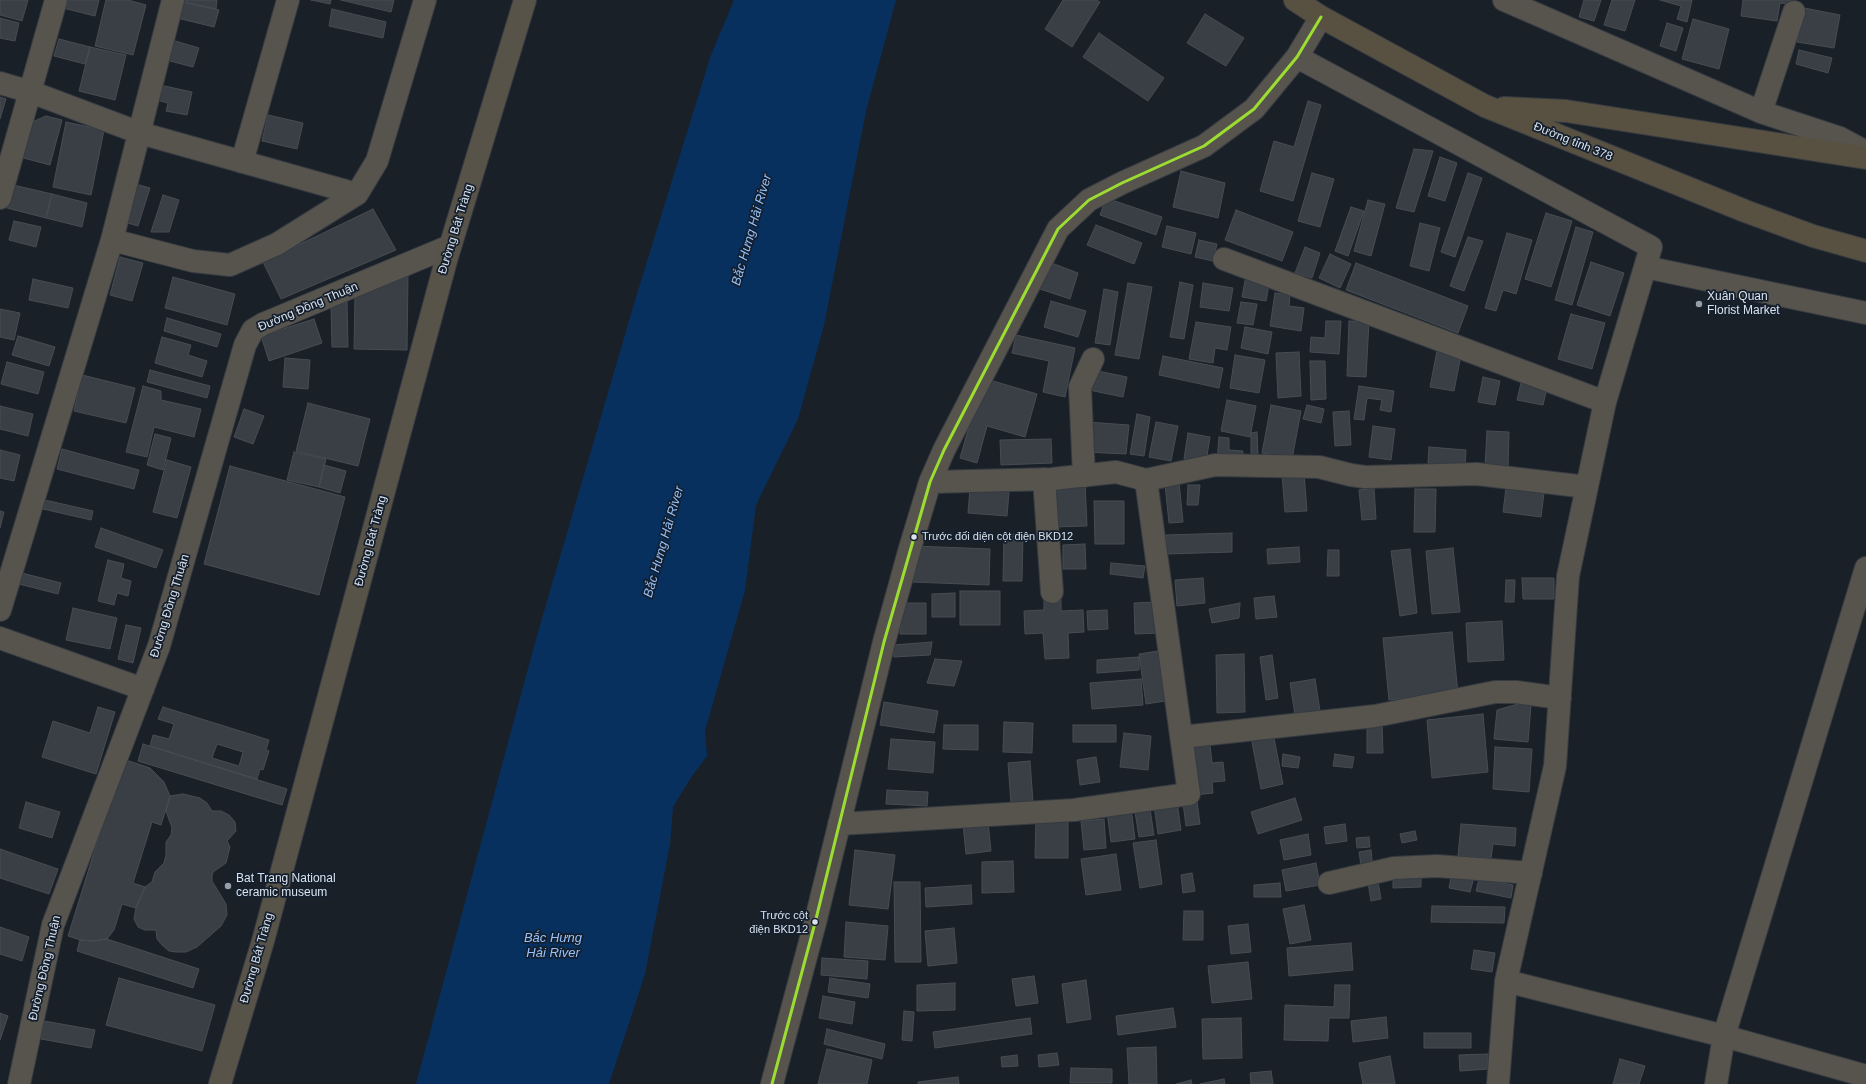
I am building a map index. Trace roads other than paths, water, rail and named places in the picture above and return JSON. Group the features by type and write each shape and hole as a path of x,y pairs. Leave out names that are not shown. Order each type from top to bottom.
{"main road":[{"name":"Đường tỉnh 378","path":"1295,0 1321,17 1485,106 1745,211 1813,236 1866,251"},
{"path":"1485,106 1566,111 1866,158"}],"street":[{"path":"0,198 56,0"},
{"path":"0,610 112,240 173,0"},
{"path":"242,162 288,0"},
{"path":"112,240 193,261 230,265 277,244 357,194 377,161 425,0"},
{"name":"Đường Bát Tràng","path":"220,1084 263,941 450,246 525,0"},
{"path":"1504,0 1540,7 1761,112 1840,138 1866,152"},
{"path":"1761,112 1794,12"},
{"path":"772,1084 813,930 888,628 930,482 944,450 1058,229 1089,200 1122,183 1204,146 1254,109 1297,56 1321,17"},
{"path":"1297,56 1651,247 1605,402 1568,576 1555,766 1506,981 1498,1084"},
{"path":"0,83 31,92 140,133 357,194"},
{"name":"Đường Đồng Thuận","path":"19,1084 53,926 159,646 245,345 253,330 263,324 450,246"},
{"path":"1224,259 1605,402"},
{"path":"1645,267 1866,313"},
{"path":"1084,476 1080,387 1094,359"},
{"path":"930,482 1044,479 1116,472 1146,480 1215,465 1319,467 1365,477 1477,474 1587,487"},
{"path":"1044,479 1052,592"},
{"path":"839,824 1074,810 1190,794 1146,480"},
{"path":"1716,1084 1724,1036 1859,616 1866,568"},
{"path":"0,638 143,689"},
{"path":"1182,737 1376,716 1495,692 1516,692 1560,698"},
{"path":"1329,883 1394,868 1437,866 1531,873"},
{"path":"1506,981 1724,1036 1866,1076"}],"water":[{"name":"Bắc Hưng Hải River","path":"734,0 896,0 866,111 824,325 798,419 756,505 745,590 705,731 707,756 692,776 673,807 670,844 645,974 609,1084 416,1084 536,639 636,297 711,55"}],"place":[{"name":"Xuân Quan Florist Market","path":"1699,304"},
{"name":"Trước đối diện cột điện BKD12","path":"914,537"},
{"name":"Bat Trang National ceramic museum","path":"228,886"},
{"name":"Trước cột điện BKD12","path":"815,922"}]}
